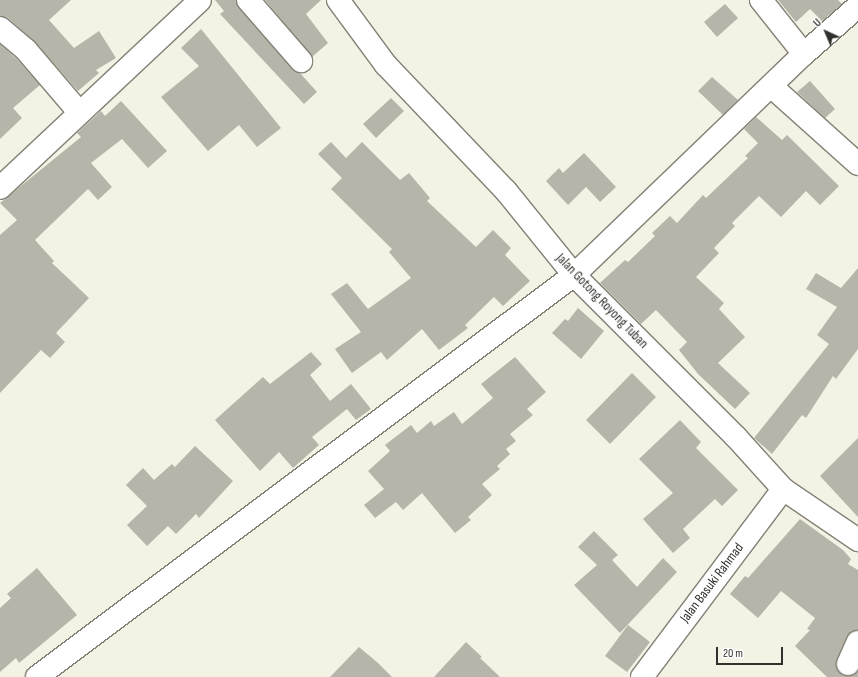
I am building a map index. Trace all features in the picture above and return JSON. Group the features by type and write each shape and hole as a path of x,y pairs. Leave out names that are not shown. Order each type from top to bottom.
{"street":[{"path":"0,188 79,112 200,0"},
{"path":"248,0 301,61"},
{"name":"Jalan Gotong Royong Tuban","path":"338,0 386,65 506,192 574,275 736,437 783,489 858,540"},
{"path":"761,0 804,54"},
{"path":"37,677 574,275 804,54 858,6"},
{"path":"0,28 26,50 79,112"},
{"path":"771,86 858,164"},
{"name":"Jalan Basuki Rahmad","path":"642,677 783,489"},
{"path":"848,664 858,642"}],"building":[{"path":"0,0 71,0 49,20 74,48 99,31 116,58 96,70 99,73 78,91 34,41 8,18 0,16"},
{"path":"215,0 236,0 239,8 292,69 300,73 317,92 304,104 220,14 224,11"},
{"path":"265,0 321,0 306,14 328,43 312,57"},
{"path":"778,0 838,0 842,4 822,21 810,9 796,22"},
{"path":"725,4 738,18 717,37 704,22"},
{"path":"201,29 281,128 257,147 239,125 208,151 161,97 199,66 181,48"},
{"path":"0,44 17,59 40,85 13,108 22,118 0,139"},
{"path":"712,77 738,100 723,115 698,91"},
{"path":"810,81 835,109 825,118 797,92"},
{"path":"391,98 404,111 376,138 363,124"},
{"path":"121,101 167,151 148,168 122,139 91,163 112,187 98,200 88,189 35,240 54,261 52,263 89,298 56,333 65,342 50,358 41,350 0,393 0,235 17,220 0,203 81,137 77,133 101,111 105,116"},
{"path":"756,117 782,140 787,135 839,186 820,205 806,191 781,217 759,196 732,223 735,226 714,248 719,253 696,277 724,303 719,309 745,337 718,363 750,393 735,409 698,374 679,350 687,342 656,310 641,324 600,283 625,260 628,262 655,236 652,233 670,216 677,223 703,195 706,198 748,158 745,156 758,143 744,129"},
{"path":"331,142 346,158 362,142 400,180 409,173 430,198 427,201 476,247 493,230 511,248 505,255 530,281 503,306 494,297 465,325 468,328 439,350 422,329 387,360 381,352 352,373 335,349 361,332 331,294 347,283 368,309 411,278 389,252 392,249 331,189 342,178 318,154"},
{"path":"584,153 616,187 600,202 586,187 568,205 546,181 559,168 563,173"},
{"path":"858,268 858,349 836,379 833,376 806,418 802,415 772,454 754,438 829,344 817,335 837,307 806,289 816,273 841,288"},
{"path":"578,308 604,331 581,359 552,333 565,319 568,321"},
{"path":"311,352 322,364 310,375 330,401 351,384 371,409 356,420 347,409 312,437 319,445 293,468 279,452 260,471 215,420 263,377 270,384"},
{"path":"515,357 546,392 527,409 533,415 510,434 516,441 506,449 510,454 497,466 500,469 482,484 492,495 468,517 471,520 455,533 422,493 403,510 396,502 375,518 364,505 384,489 368,471 390,451 385,445 411,425 417,433 431,421 434,426 454,412 462,424 493,398 481,384"},
{"path":"632,373 656,397 610,444 586,420"},
{"path":"680,420 701,442 696,448 738,490 722,506 715,499 683,529 690,538 673,553 643,519 673,493 639,459"},
{"path":"858,438 858,517 820,476"},
{"path":"195,446 233,481 199,518 196,514 176,534 168,526 147,546 127,525 147,506 126,485 143,468 154,480 172,464 175,467"},
{"path":"800,519 843,550 851,559 848,564 858,570 858,630 847,636 836,665 842,675 850,676 858,671 858,677 827,677 795,646 810,630 807,629 815,618 781,591 758,618 730,594 745,576 748,578"},
{"path":"594,531 618,555 612,560 637,587 663,558 677,572 620,633 574,585 597,565 578,547"},
{"path":"37,568 77,615 19,663 16,658 0,672 0,608 11,598 7,594"},
{"path":"628,625 650,642 627,672 605,656"},
{"path":"466,642 482,657 480,658 500,677 434,677"},
{"path":"359,647 378,663 392,677 330,677"}]}
